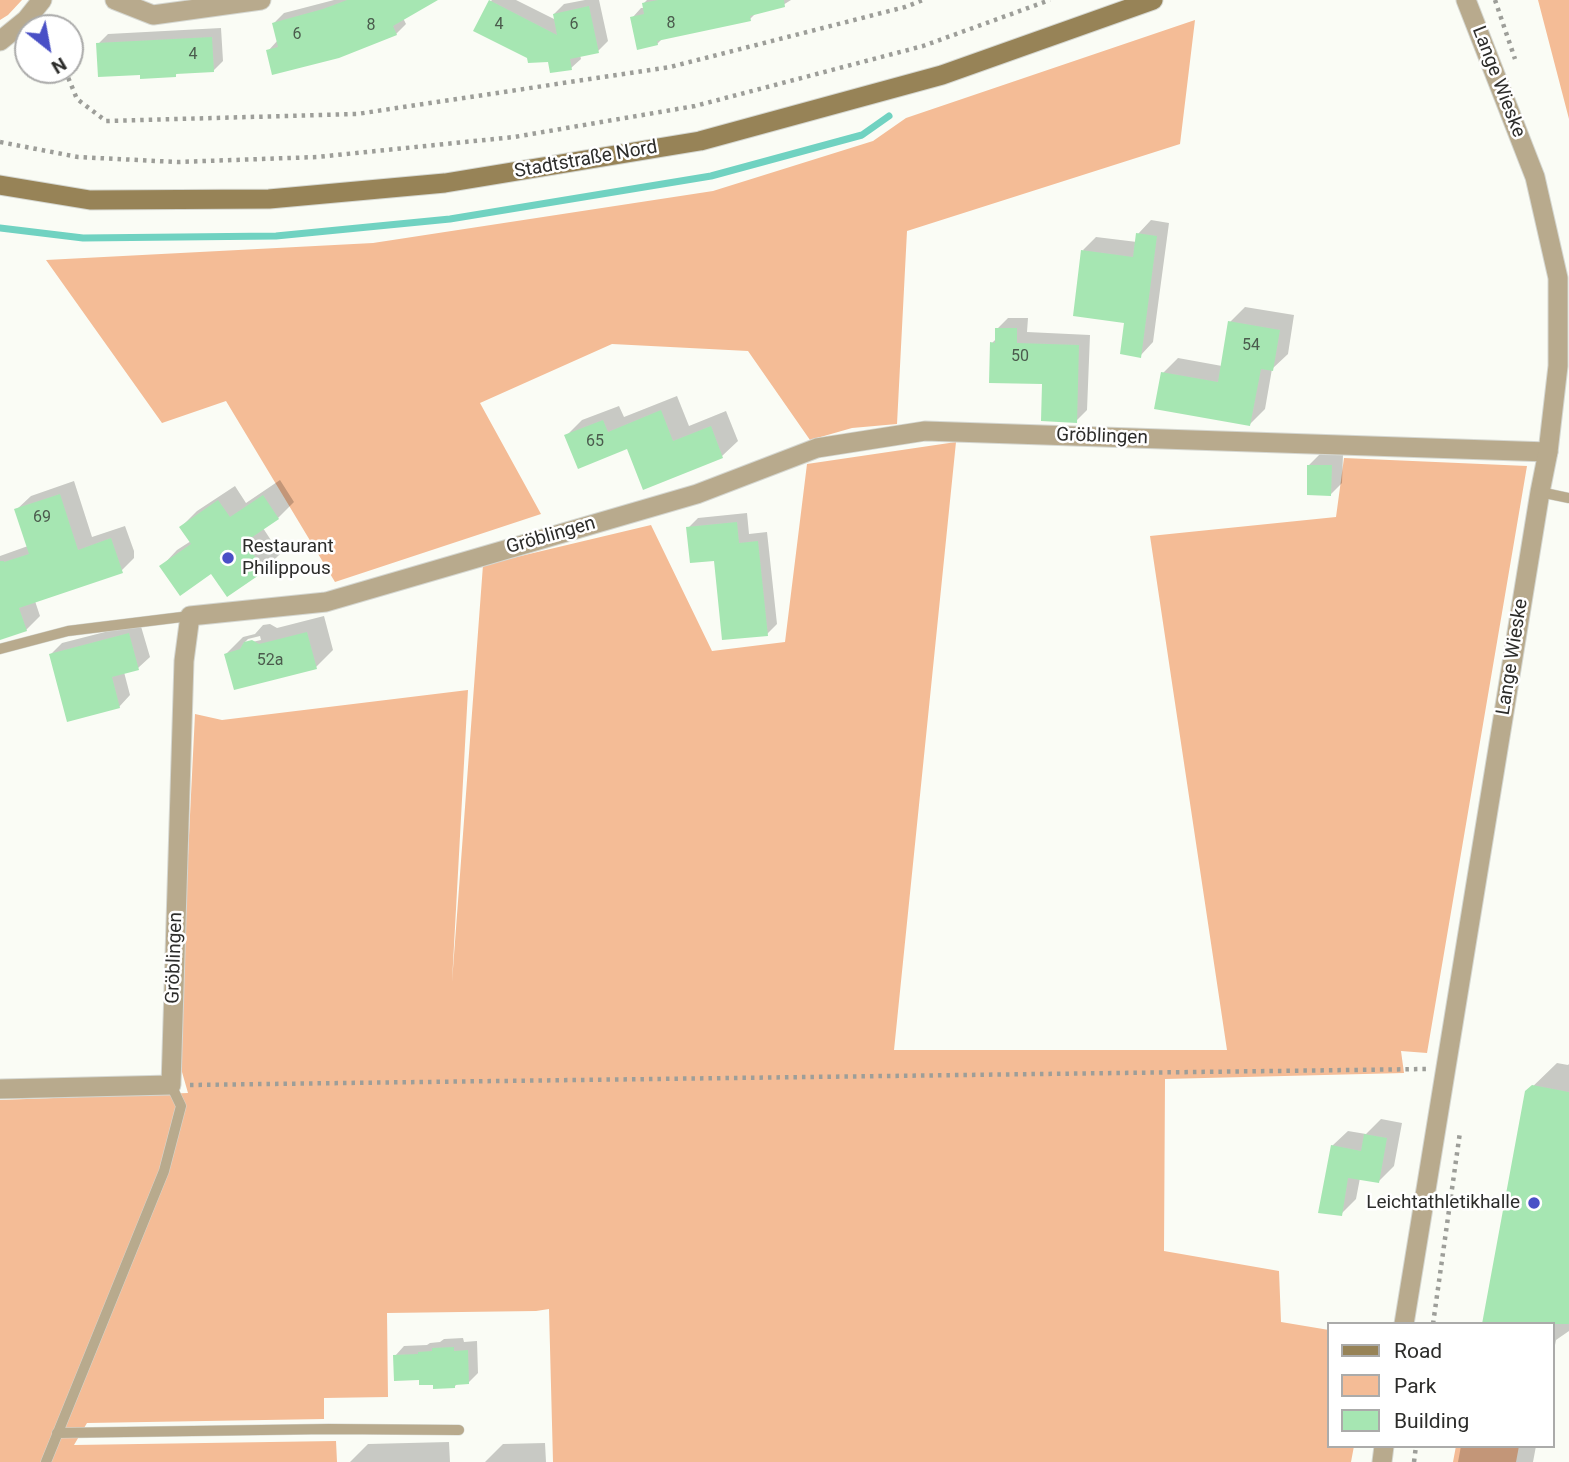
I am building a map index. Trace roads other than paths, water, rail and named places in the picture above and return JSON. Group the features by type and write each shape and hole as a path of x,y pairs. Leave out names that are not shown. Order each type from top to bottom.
{"main road":[{"name":"Stadtstraße Nord","path":"0,185 90,200 269,199 445,183 700,141 942,75 1153,0"}],"street":[{"path":"0,41 26,20 43,0"},
{"path":"115,0 153,15 261,0"},
{"name":"Lange Wieske","path":"1404,1322 1548,452 1558,366 1558,278 1535,177 1466,0"},
{"name":"Gröblingen","path":"172,1086 184,660 190,617 326,602 698,494 817,448 925,431 1548,452"},
{"path":"0,1089 172,1086"}],"lane":[{"path":"1540,492 1569,498"},
{"path":"0,649 68,631 190,617"},
{"path":"46,1462 164,1171 181,1106 172,1086"},
{"path":"57,1433 459,1430"}],"waterway":[{"path":"0,228 83,238 276,236 450,219 711,176 862,135 889,116"}],"place":[{"name":"Restaurant Philippous","path":"228,558"},
{"name":"Leichtathletikhalle","path":"1534,1203"}]}
